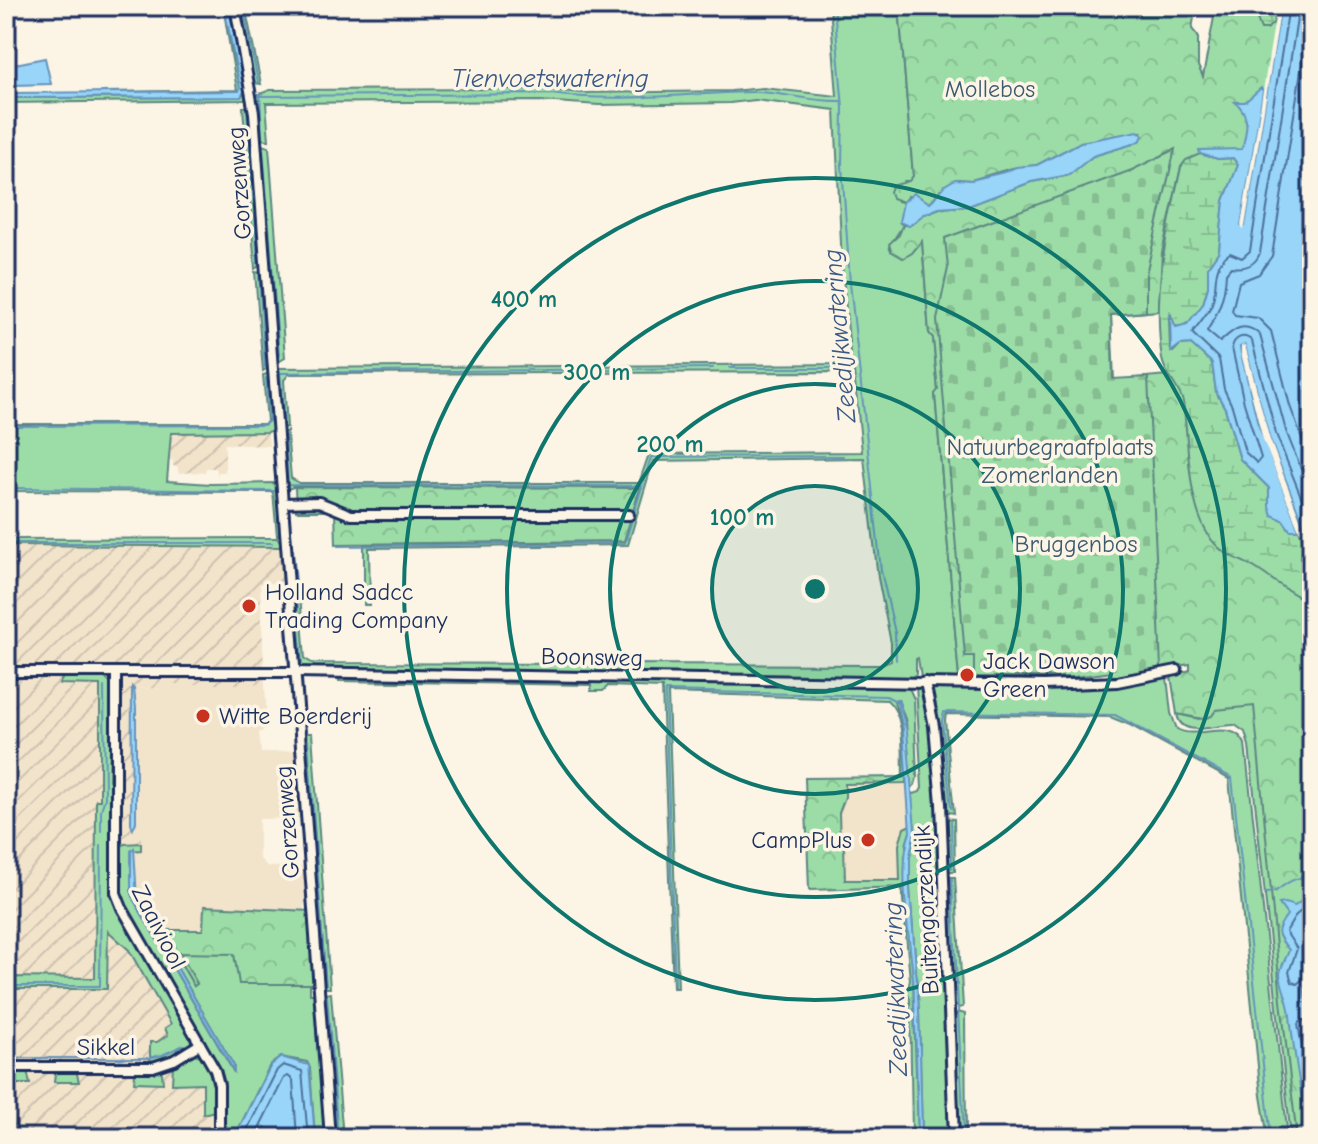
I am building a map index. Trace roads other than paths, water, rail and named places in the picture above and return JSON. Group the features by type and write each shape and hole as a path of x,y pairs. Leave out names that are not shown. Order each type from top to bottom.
{"street":[{"name":"Gorzenweg","path":"235,6 254,113 330,1138"},
{"path":"283,503 319,502 351,515 629,515"},
{"name":"Boonsweg","path":"6,672 296,672 1092,684 1134,680 1177,670"},
{"name":"Zaaiviool","path":"116,672 116,893 218,1080 219,1138"},
{"name":"Buitengorzendijk","path":"925,682 934,726 941,803 954,1138"},
{"name":"Sikkel","path":"6,1067 153,1067 178,1059 200,1044"}],"water":[{"path":"224,6 229,6 245,90 241,97 6,98 6,93 239,91"},
{"path":"1281,6 1312,6 1312,547 1269,437 1245,345 1240,347 1258,424 1299,530 1290,530 1283,520 1272,515 1269,488 1240,459 1225,408 1216,392 1212,363 1191,344 1180,345 1171,352 1170,314 1176,327 1187,324 1203,304 1208,287 1208,267 1219,251 1224,201 1238,165 1233,158 1218,159 1200,154 1199,150 1242,149 1246,118 1235,102 1245,102 1261,88 1263,91 1241,225 1245,226"},
{"path":"45,58 51,84 14,85 10,65"},
{"path":"1138,131 1143,135 1141,140 1093,156 1069,175 1031,182 968,206 939,208 924,214 909,226 899,222 903,202 914,193 930,203 945,185 955,179 971,180 1016,167 1037,165 1081,142"},
{"path":"132,687 136,708 136,822 133,829 131,824"},
{"path":"896,699 907,732 915,830 910,856 910,889 919,1011 922,1138 918,1138 913,978 904,884 910,832 903,729"},
{"path":"134,848 137,899 234,1066 234,1071 135,902 131,890 131,851"},
{"path":"1312,892 1312,977 1304,989 1312,1033 1312,1138 1308,1138 1289,1010 1280,974 1289,950 1278,933 1287,915 1279,904 1295,906"},
{"path":"281,1057 309,1065 315,1138 234,1138 271,1065"}],"waterway":[{"path":"243,6 258,82"},
{"name":"Zeedijkwatering","path":"834,6 843,108 842,165 850,283 881,571 895,633 896,660"},
{"name":"Tienvoetswatering","path":"258,96 551,94 627,98 755,92 841,101"},
{"path":"260,93 262,137"},
{"path":"247,110 251,159"},
{"path":"263,149 279,356"},
{"path":"251,168 254,207"},
{"path":"255,214 258,265"},
{"path":"259,274 265,367"},
{"path":"280,373 713,368"},
{"path":"730,368 849,368"},
{"path":"280,371 284,424"},
{"path":"6,426 264,425 269,421 266,378"},
{"path":"285,435 288,485 642,486"},
{"path":"273,444 275,474"},
{"path":"338,546 625,543 651,457 843,456"},
{"path":"6,488 276,491"},
{"path":"276,488 280,533"},
{"path":"6,543 272,543"},
{"path":"293,549 296,583"},
{"path":"297,596 298,610"},
{"path":"298,617 302,663"},
{"path":"101,831 101,810 105,798 104,687"},
{"path":"675,986 665,691 886,696 896,701"},
{"path":"951,808 942,721 944,712 1115,715 1232,778 1271,1138"},
{"path":"308,740 326,986"},
{"path":"951,821 952,868"},
{"path":"6,986 100,986 101,846"},
{"path":"1266,893 1300,878 1312,860"},
{"path":"952,879 964,1138"},
{"path":"327,995 338,1137"},
{"path":"314,1000 325,1138"},
{"path":"14,1058 148,1058 184,1045"}],"place":[{"name":"Holland Sadcc Trading Company","path":"249,606"},
{"name":"Jack Dawson Green","path":"967,675"},
{"name":"Witte Boerderij","path":"203,716"},
{"name":"CampPlus","path":"868,840"}],"park label":[{"name":"Mollebos","path":"990,89"},
{"name":"Natuurbegraafplaats Zomerlanden","path":"1050,461"},
{"name":"Bruggenbos","path":"1076,544"}]}
